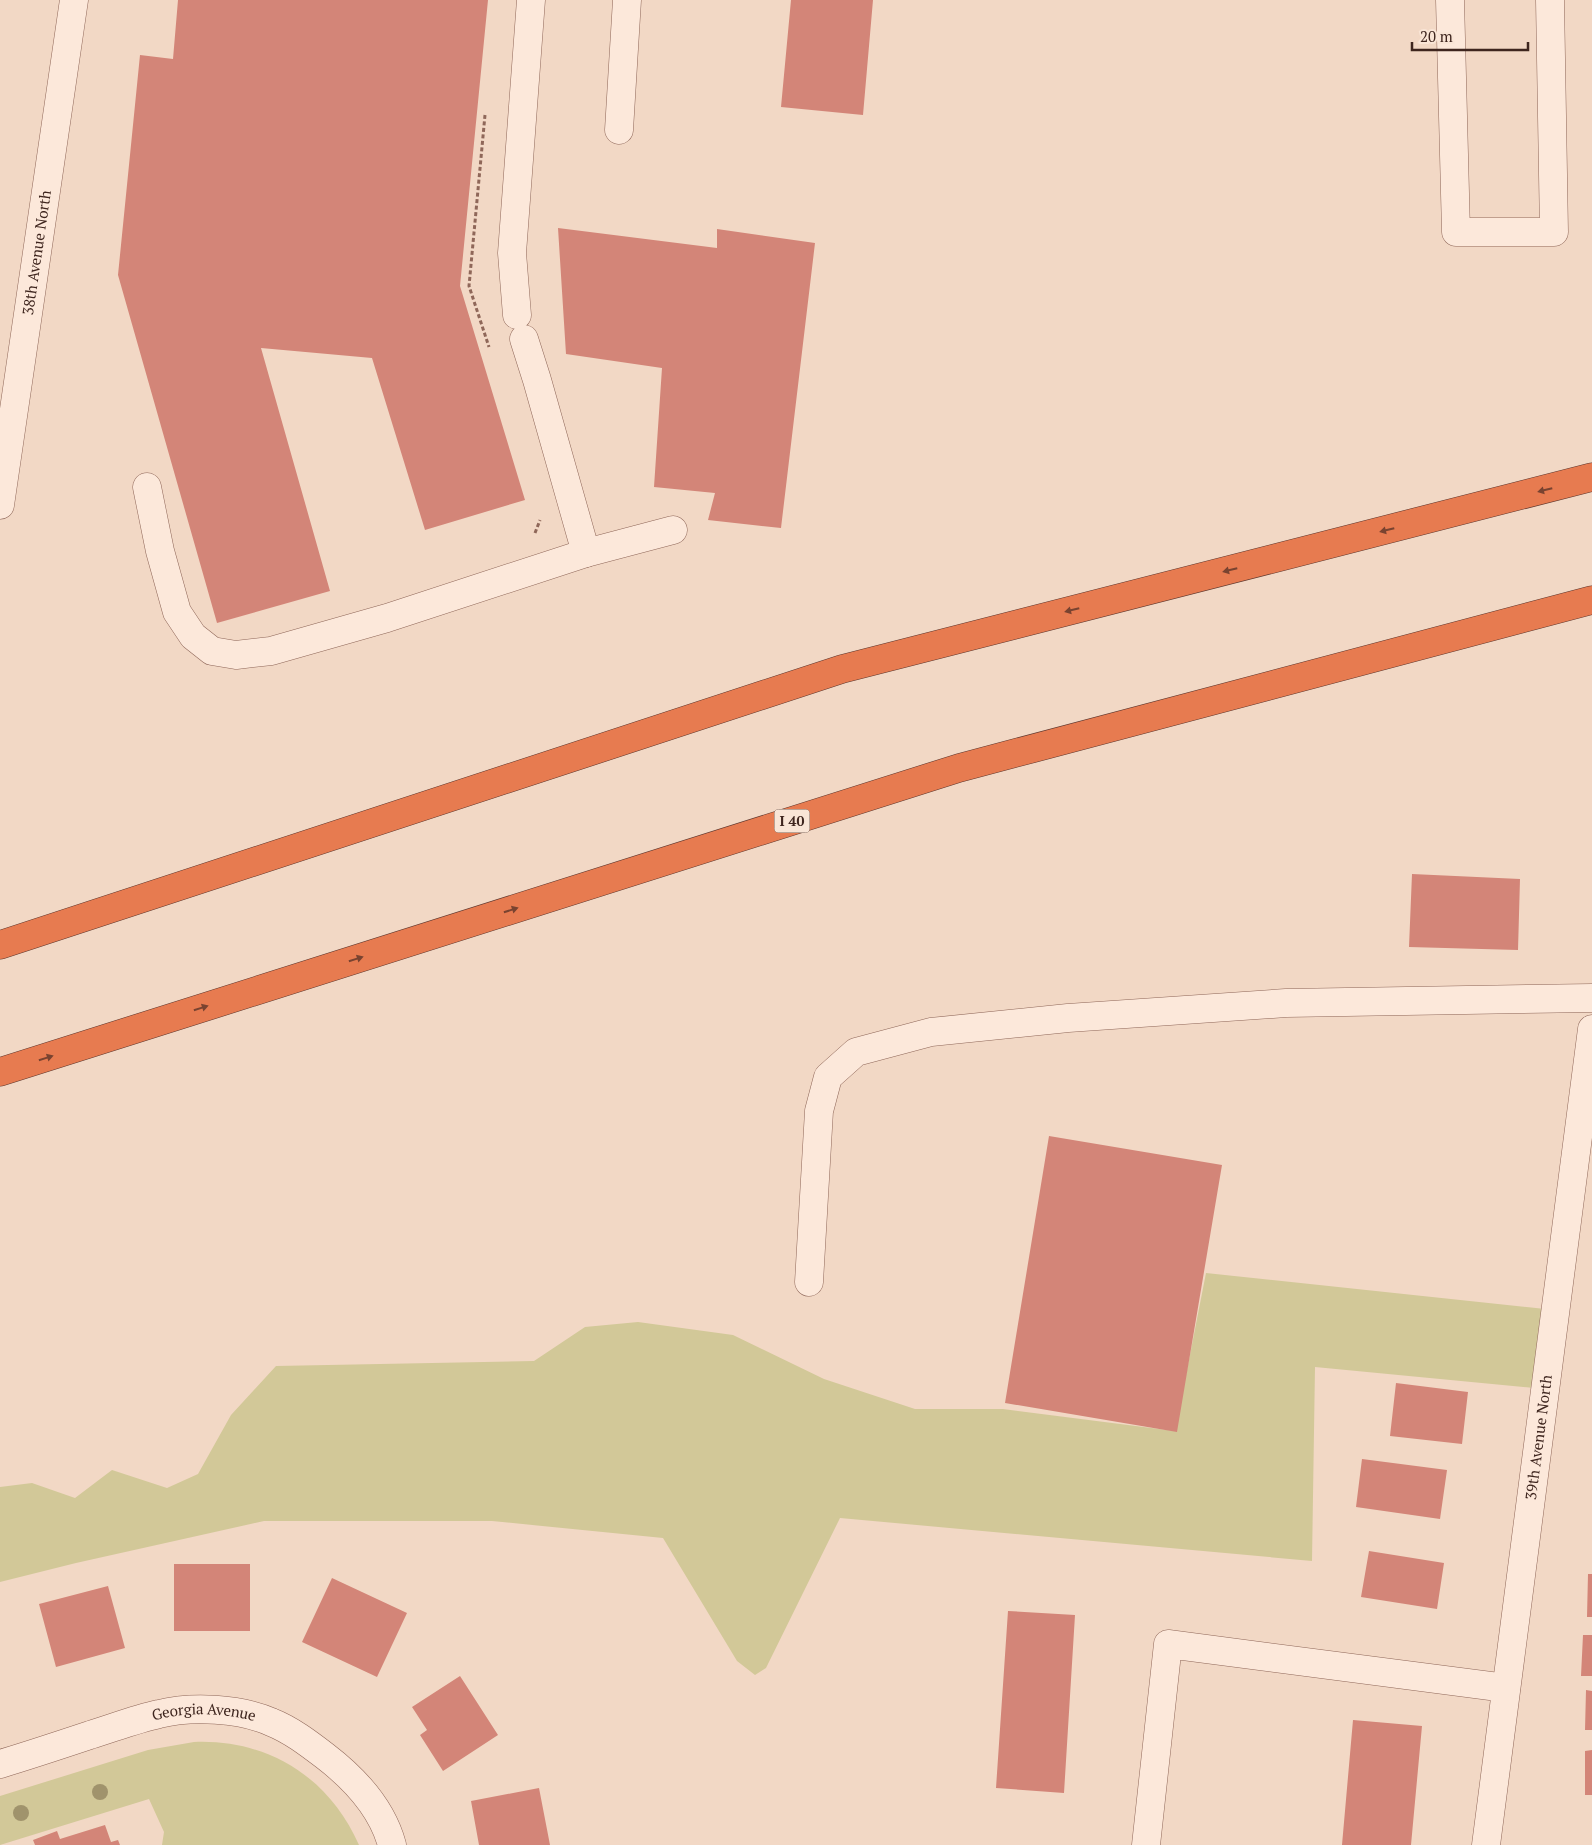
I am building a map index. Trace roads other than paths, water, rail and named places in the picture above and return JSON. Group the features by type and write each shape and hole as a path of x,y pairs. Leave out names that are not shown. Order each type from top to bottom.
{"highway":[{"path":"0,945 842,668 1592,478"},
{"name":"I 40","path":"0,1072 959,768 1592,600"}],"street":[{"name":"38th Avenue North","path":"0,505 74,0"},
{"path":"532,0 512,253 521,327 586,553"},
{"path":"619,130 627,0"},
{"path":"1450,0 1456,232 1554,232 1550,0"},
{"path":"147,487 160,551 177,612 193,636 212,651 236,655 270,652 378,620 586,553 673,530"},
{"path":"809,1282 819,1111 828,1077 856,1052 931,1032 1078,1017 1286,1003 1592,998"},
{"name":"39th Avenue North","path":"1486,1845 1592,1029"},
{"path":"1146,1845 1168,1644 1506,1688"},
{"name":"Georgia Avenue","path":"0,1764 160,1713 195,1709 244,1714 270,1721 306,1741 334,1763 367,1795 379,1814 392,1845"}]}
